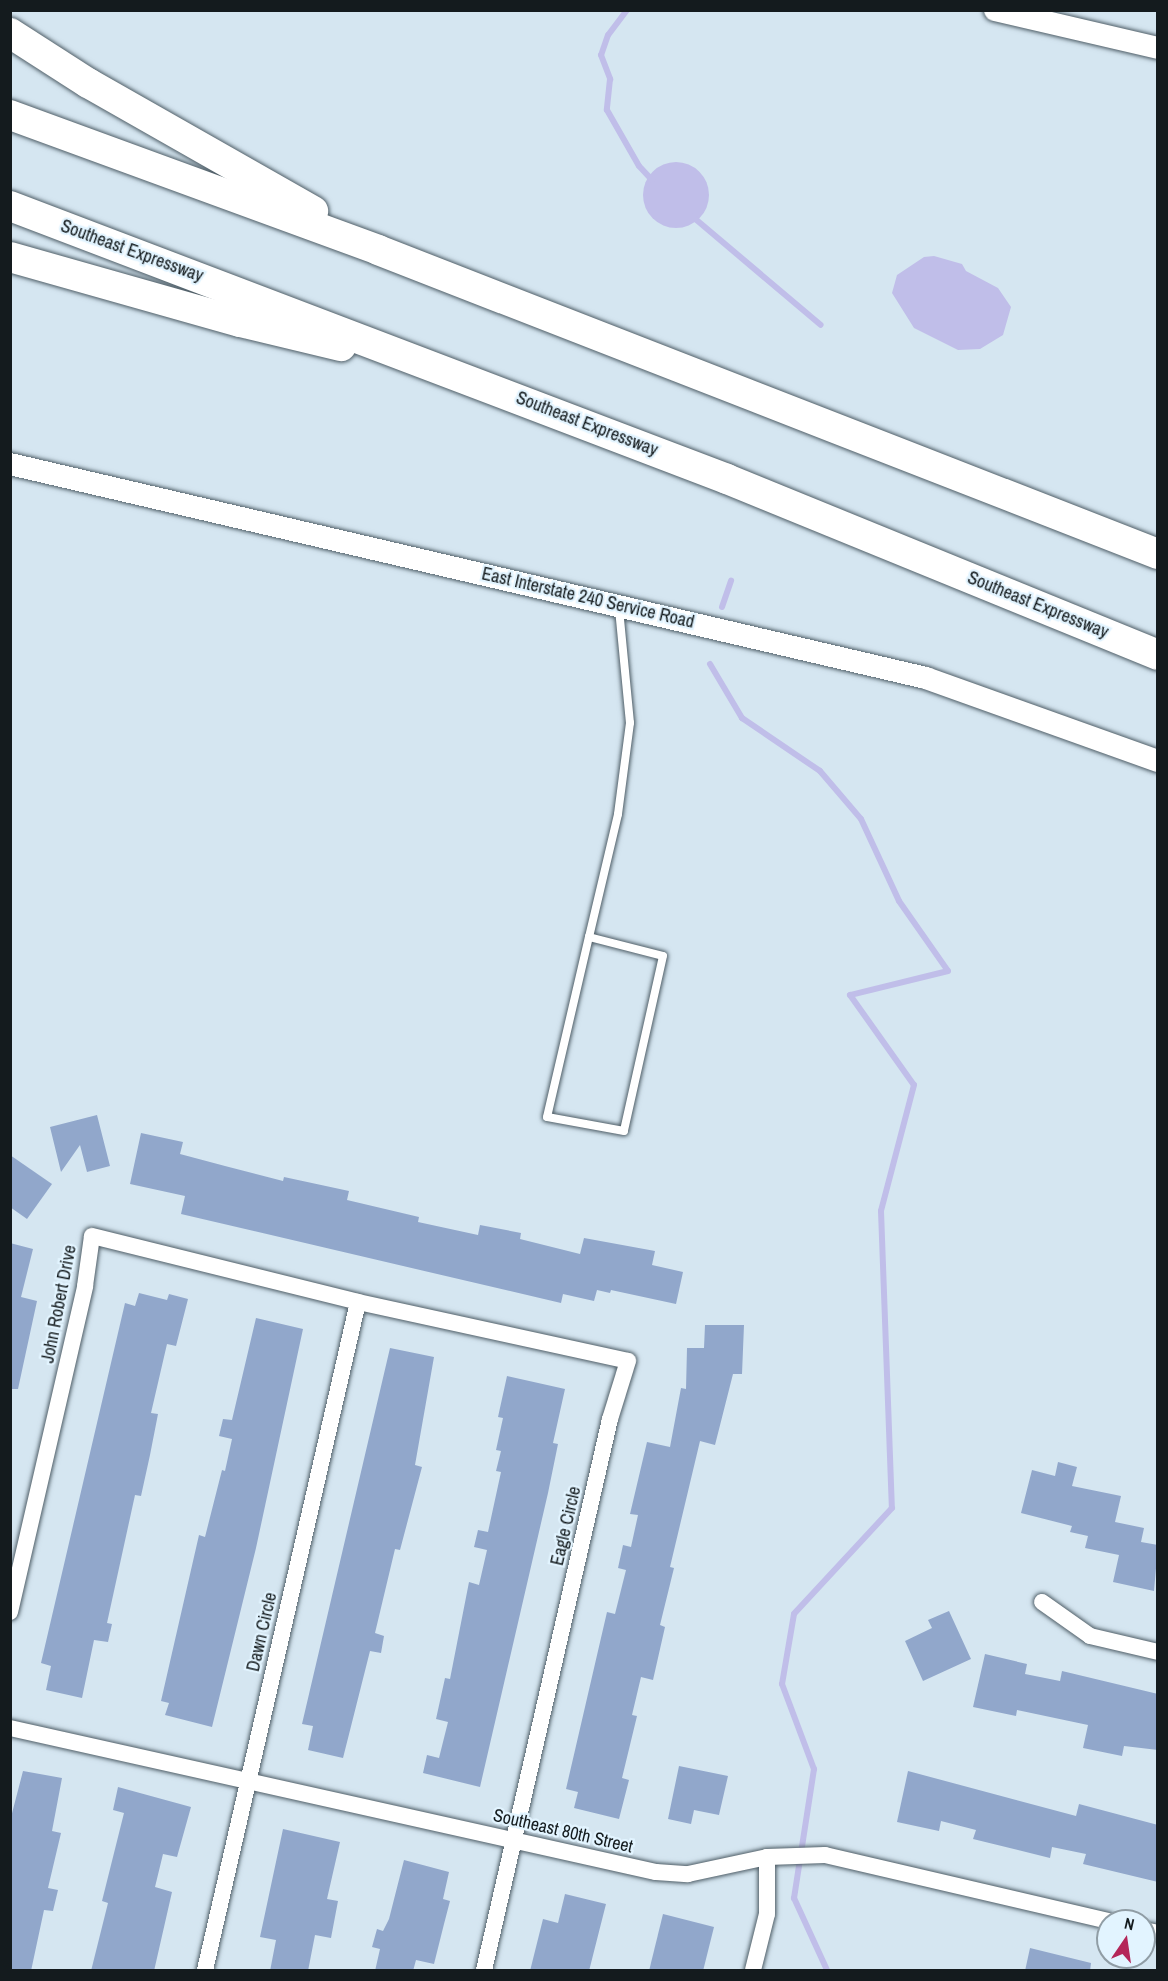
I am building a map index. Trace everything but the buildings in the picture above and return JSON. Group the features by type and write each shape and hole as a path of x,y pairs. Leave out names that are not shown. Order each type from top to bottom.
{"highway":[{"path":"10,33 88,83 378,250"},
{"path":"10,115 378,250 1158,554"},
{"name":"Southeast Expressway","path":"10,206 727,479 1158,655"},
{"path":"10,257 240,322 451,372"}],"street":[{"path":"995,10 1048,16 1158,48"},
{"name":"East Interstate 240 Service Road","path":"10,464 926,678 1158,761"},
{"name":"John Robert Drive","path":"10,1612 85,1286 92,1236 358,1302"},
{"name":"Dawn Circle","path":"205,1971 358,1302"},
{"name":"Eagle Circle","path":"358,1302 628,1360 610,1419 484,1971"},
{"path":"1042,1602 1090,1636 1158,1652"},
{"name":"Southeast 80th Street","path":"10,1728 656,1872 711,1871 786,1854 825,1855 1096,1919"},
{"path":"753,1971 766,1914 767,1857"}],"lane":[{"path":"589,938 663,956 624,1131 547,1116 618,814 630,723 619,605"}],"water":[{"path":"676,162 688,165 699,172 706,183 709,195 706,207 699,218 688,225 676,228 664,225 653,218 646,207 643,195 646,183 653,172 664,165"},
{"path":"934,256 962,264 966,271 998,288 1011,307 1003,335 980,349 958,350 914,328 892,293 897,275 924,257"}],"waterway":[{"path":"627,10 608,35 601,55 610,79 607,110 639,166 652,180"},
{"path":"693,217 821,325"},
{"path":"722,607 731,581"},
{"path":"710,664 742,718 820,771 861,819 899,901 948,971 850,995 914,1085 881,1211 892,1508 794,1614 782,1684 814,1769 794,1898 827,1970"}]}
